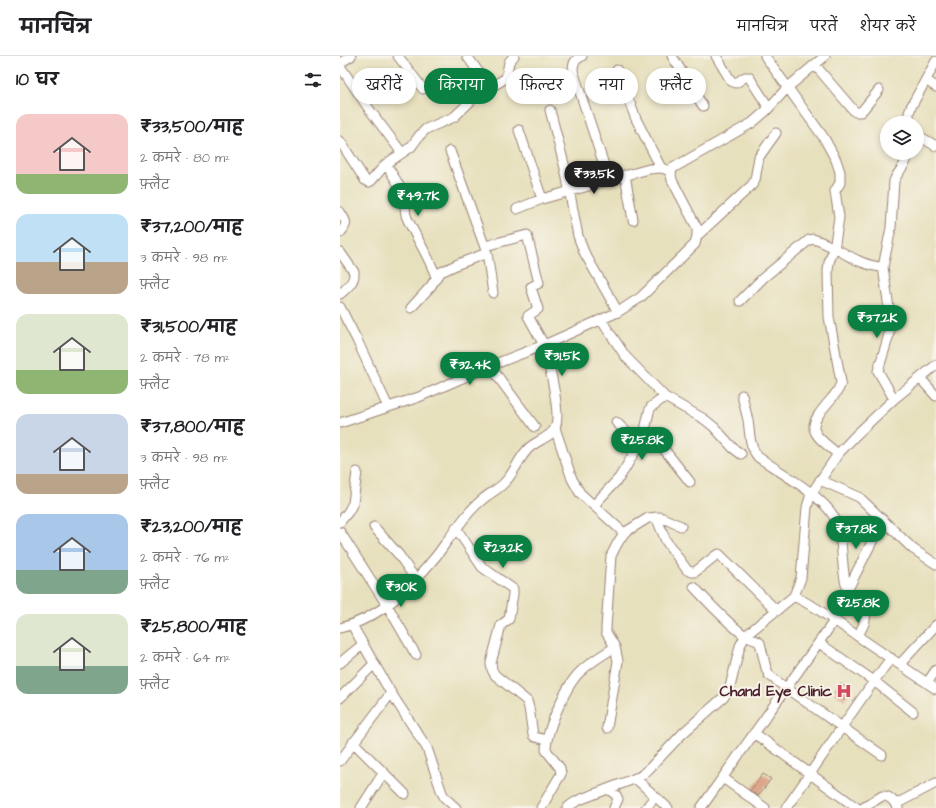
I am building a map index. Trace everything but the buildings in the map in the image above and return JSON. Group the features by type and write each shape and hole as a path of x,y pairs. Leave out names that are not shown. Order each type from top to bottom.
{"street":[{"path":"351,56 340,64 369,109 402,153"},
{"path":"398,56 423,89"},
{"path":"467,56 476,68"},
{"path":"498,83 506,78 508,62 514,56"},
{"path":"582,56 574,62 573,71 608,180"},
{"path":"672,56 703,106"},
{"path":"716,56 733,83 738,82 745,77 749,77 769,108"},
{"path":"765,56 824,138 836,160 840,172 840,183 835,191 839,217 834,249 828,267 829,317 841,382 839,389 818,414 814,426 816,436 838,454"},
{"path":"671,171 673,168 752,123 769,108 787,88 825,56"},
{"path":"909,116 911,106 936,61"},
{"path":"815,65 855,112 861,112 879,90"},
{"path":"926,80 936,87"},
{"path":"340,141 366,181 371,181 386,164 411,147 426,129 454,117 468,104"},
{"path":"630,104 661,168"},
{"path":"550,110 570,192 577,228 584,252 618,312"},
{"path":"519,130 542,199"},
{"path":"697,236 752,185 755,180 759,158 776,133"},
{"path":"924,139 936,146"},
{"path":"450,151 486,249 493,293"},
{"path":"894,399 878,371 888,338 891,322 884,267 891,228 894,181 907,160"},
{"path":"386,164 403,194 405,200 405,214 418,242 428,257 436,277"},
{"path":"517,209 542,199 649,169 661,168 671,171"},
{"path":"340,423 419,397 490,366 544,345 618,312 641,297 695,244 697,236 697,228 672,180 671,171"},
{"path":"626,175 633,220"},
{"path":"340,212 346,221 346,224 340,233"},
{"path":"411,308 432,285 439,274 486,249 527,235 539,283 531,287 538,309 528,316 544,345 549,365 557,415 555,428 572,479 580,493 624,533"},
{"path":"740,301 763,278 809,240 813,239 819,240 834,249 870,266 884,267"},
{"path":"340,252 354,272 354,279 342,289"},
{"path":"340,307 388,407"},
{"path":"601,320 626,357 665,397 704,419 741,454"},
{"path":"568,808 579,800 635,778 647,771 683,733 724,697 730,687 740,646 745,636 794,596 801,578 807,508 811,494 838,454 894,399 936,365"},
{"path":"490,366 535,427"},
{"path":"920,378 936,396"},
{"path":"742,395 748,420 750,442 754,452 758,457 811,494 828,508 836,522 843,551 846,584 850,594 865,613 866,617 858,636"},
{"path":"594,505 619,478 639,444 644,435 651,407 665,397"},
{"path":"616,422 639,444"},
{"path":"340,628 352,625 387,605 402,594 438,554 456,528 484,498 506,482 527,450 550,434 555,428"},
{"path":"644,435 663,448 690,482"},
{"path":"340,522 353,504 357,472"},
{"path":"820,480 859,497 913,550 936,564"},
{"path":"656,517 666,541 687,570 695,572 719,554 777,611"},
{"path":"607,728 618,667 618,658 615,647 606,632 610,562 614,550 624,533 648,518 660,517 680,526"},
{"path":"848,589 883,520"},
{"path":"374,527 403,560 416,580"},
{"path":"456,528 482,567 513,589 509,619 501,625 491,667 495,675 527,701 533,735 535,738 547,740"},
{"path":"340,532 387,605 416,655"},
{"path":"694,587 721,616 745,636 760,643 767,672 786,688 882,754"},
{"path":"794,596 816,608 936,689"},
{"path":"706,807 723,778 834,621"},
{"path":"352,625 362,645 391,693 427,748 442,793 445,798 456,808"},
{"path":"900,664 936,625"},
{"path":"819,643 874,681 913,712"},
{"path":"340,663 362,645"},
{"path":"541,808 561,774 560,768 546,750 547,740 557,712 575,677 584,667 615,647"},
{"path":"786,808 827,750 841,727 891,658"},
{"path":"340,698 374,664"},
{"path":"927,683 936,670"},
{"path":"340,761 391,693"},
{"path":"754,733 857,808"},
{"path":"353,742 405,794"},
{"path":"361,808 384,772"},
{"path":"635,778 668,808"},
{"path":"723,778 765,808"},
{"path":"863,808 882,796 889,797 897,806 936,784"},
{"path":"608,789 616,795 618,799 614,808"},
{"path":"646,808 655,797"}],"place":[{"name":"Chand Eye Clinic","path":"844,691"}]}
